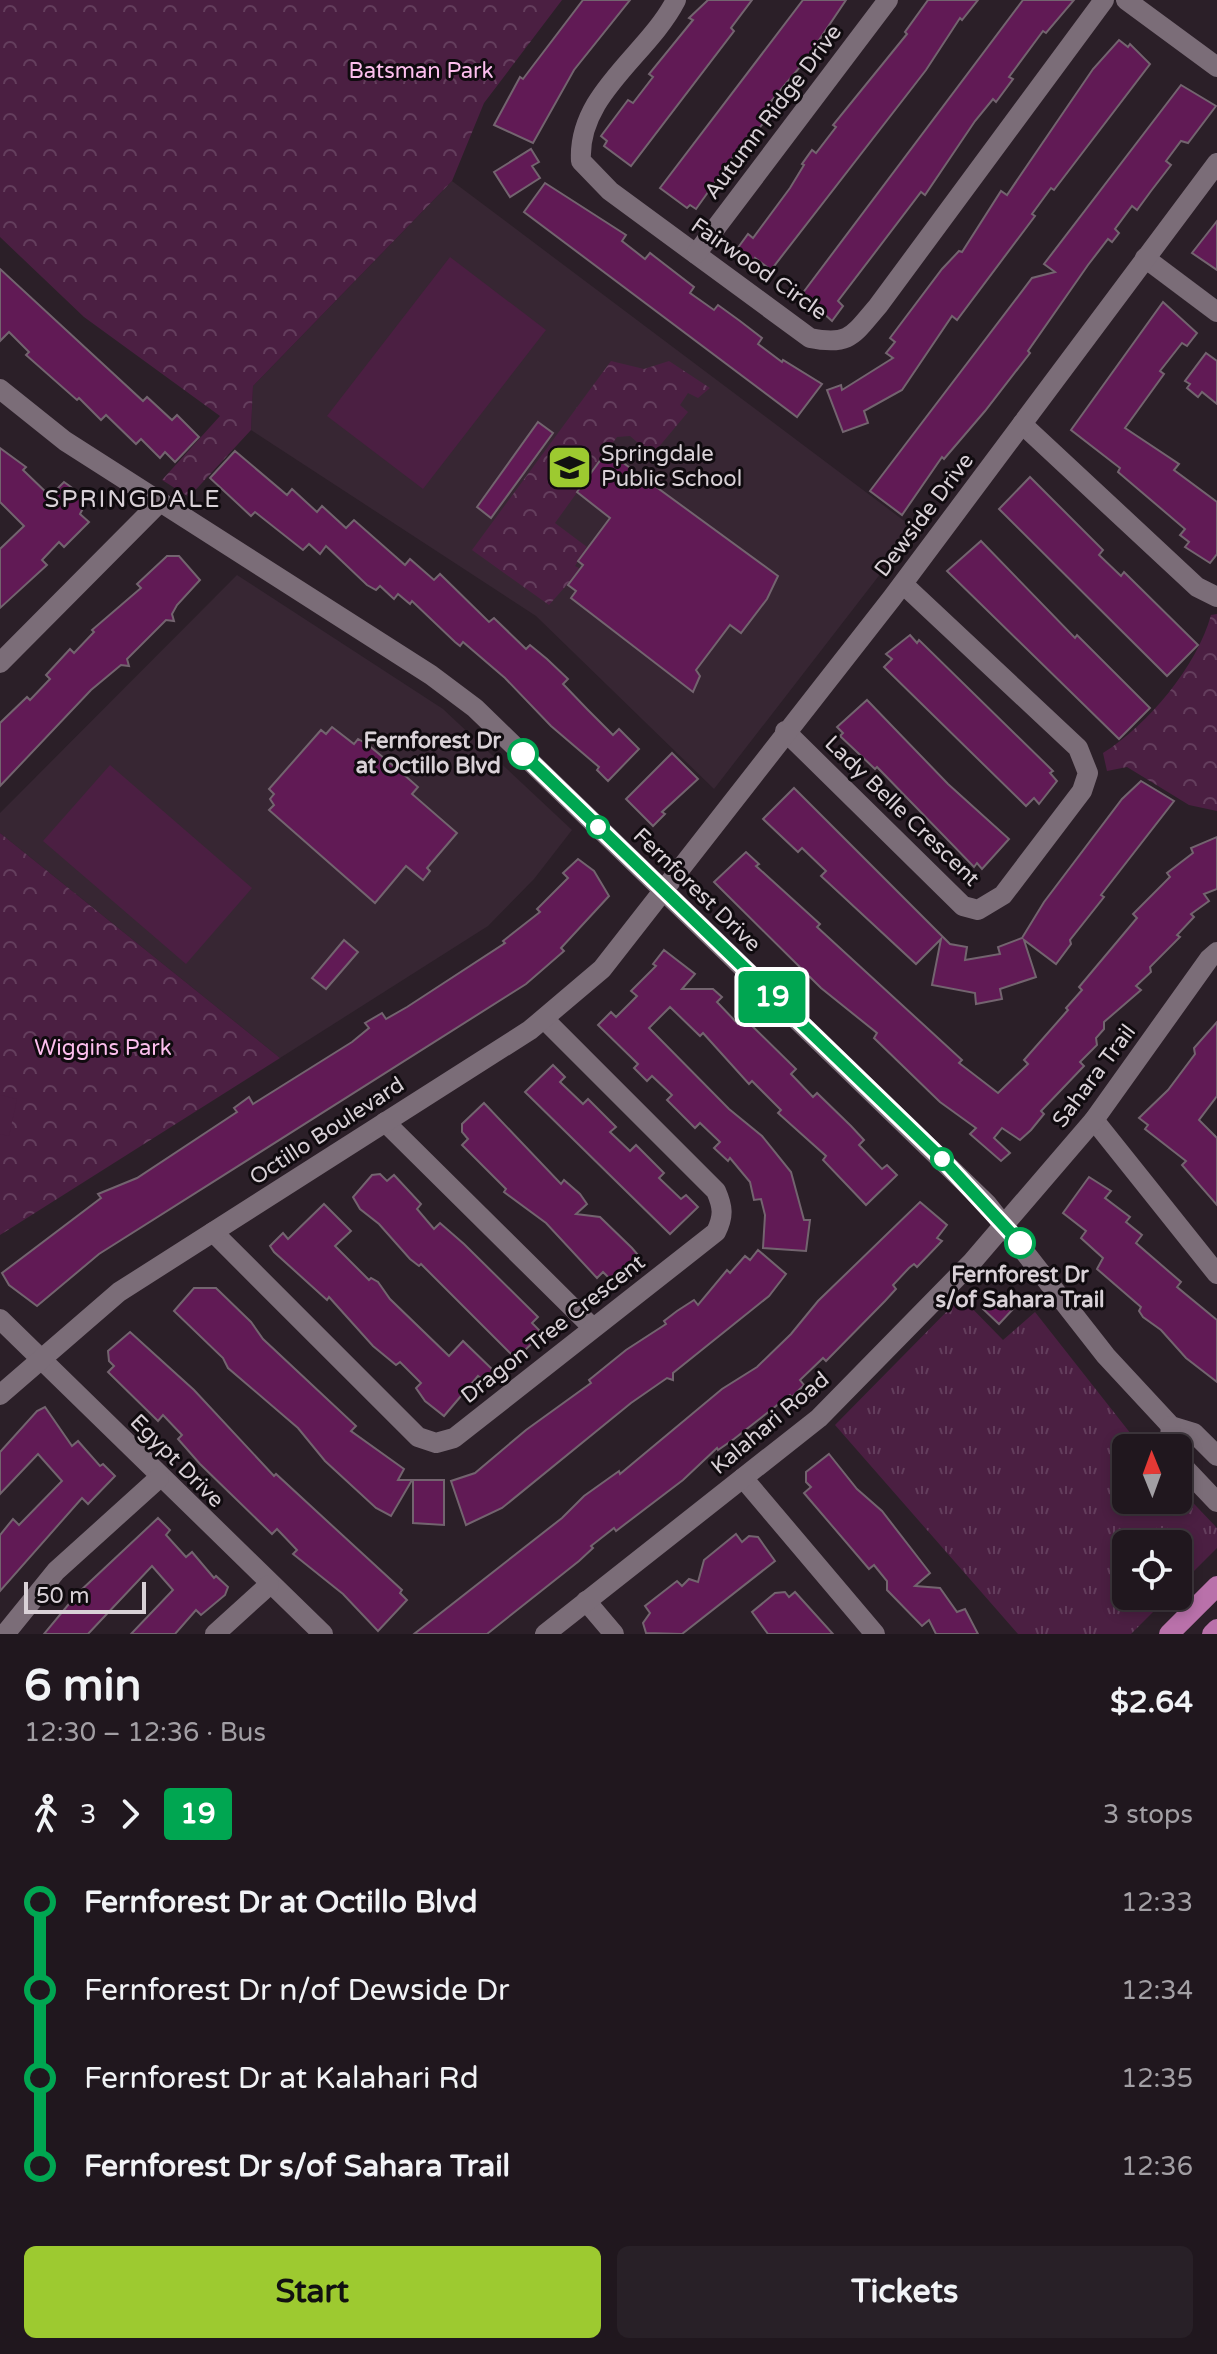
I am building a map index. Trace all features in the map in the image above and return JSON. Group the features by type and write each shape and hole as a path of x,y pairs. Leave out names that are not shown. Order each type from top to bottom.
{"main road":[{"path":"1169,1634 1217,1586"},
{"path":"1212,1634 1217,1629"}],"street":[{"name":"Fairwood Circle","path":"676,0 589,115 579,138 581,161 610,191 810,338 833,343 849,339 878,306 1104,0"},
{"name":"Autumn Ridge Drive","path":"696,254 888,0"},
{"path":"1126,0 1217,67"},
{"name":"Dewside Drive","path":"663,891 785,731 903,584 1217,163"},
{"path":"1145,258 1217,312"},
{"name":"Fernforest Drive","path":"0,389 38,422 453,691 495,726 943,1160 1004,1224 1106,1356 1171,1426 1194,1433 1217,1456"},
{"path":"1022,424 1197,587 1217,597"},
{"path":"0,663 160,502"},
{"name":"Lady Belle Crescent","path":"785,731 963,906 978,910 1003,895 1082,791 1088,773 1078,748 903,584"},
{"name":"Octillo Boulevard","path":"0,1395 119,1292 545,1020 602,969 663,891"},
{"name":"Sahara Trail","path":"1004,1224 1094,1120 1217,952"},
{"name":"Dragon Tree Crescent","path":"213,1232 418,1437 436,1443 454,1438 716,1232 723,1207 716,1191 545,1020"},
{"path":"1094,1120 1217,1274"},
{"path":"385,1122 592,1327"},
{"name":"Kalahari Road","path":"545,1634 819,1418 972,1262 1004,1224"},
{"name":"Egypt Drive","path":"0,1319 159,1478 323,1634"},
{"path":"1170,1434 1171,1426"},
{"path":"1192,1476 1217,1502"},
{"path":"5,1634 56,1571 159,1478"},
{"path":"743,1478 875,1634"},
{"path":"215,1634 269,1585"},
{"path":"586,1601 614,1634"}],"shaded area":[{"name":"Springdale Public School","path":"452,181 915,529 714,789 536,616 251,430 253,386"},
{"path":"237,575 443,709 572,830 534,879 488,926 280,1058 0,833 0,813"}],"green space":[{"name":"Batsman Park","path":"0,0 562,0 484,103 452,181 253,386 251,430 189,497 162,480 220,416 84,317 0,237"},
{"path":"450,257 546,330 423,489 327,416"},
{"path":"611,361 644,369 669,361 710,388 698,398 688,393 680,405 688,412 652,455 630,436 617,437 555,523 587,547 575,566 581,569 549,605 472,550"},
{"path":"1217,614 1217,811 1189,805 1127,767 1107,771 1103,753 1137,727 1169,693 1195,654 1211,615"},
{"path":"110,765 252,888 186,964 43,841"},
{"name":"Wiggins Park","path":"0,833 280,1058 0,1235"},
{"path":"0,1095 17,1099 9,1136 0,1134"},
{"path":"961,1297 1003,1340 1035,1312 1131,1434 1112,1434 1112,1514 1192,1514 1192,1502 1217,1528 1217,1548 1192,1573 1192,1530 1112,1530 1112,1610 1155,1610 1131,1634 1018,1634 835,1425"}],"building":[{"path":"583,0 630,0 574,70 533,143 494,125 520,77 523,79"},
{"path":"708,0 752,0 731,28 734,31 631,166 604,146 607,141 601,136 628,100 633,103 653,77 649,74 693,20 689,18"},
{"path":"803,0 846,0 805,61 762,112 768,117 757,131 754,128 696,209 690,205 687,208 660,188"},
{"path":"928,0 978,0 962,20 960,18 926,70 771,270 755,258 753,261 737,249 748,234 753,238 790,188 812,150 816,153 836,127 833,125 907,34 905,32"},
{"path":"1023,0 1074,0 1046,33 1043,31 1009,77 1013,79 996,102 993,99 975,121 925,195 921,192 838,301 843,306 832,321 802,294"},
{"path":"1119,40 1128,47 1130,44 1150,64 1054,190 1051,188 1032,214 1035,216 957,320 952,316 902,390 864,411 868,423 843,432 827,390 841,385 842,390 893,358 886,353 895,342 890,338 942,269 959,251 962,252 1001,191 1007,195 1093,69"},
{"path":"1181,85 1216,106 1188,143 1181,141 1166,161 1171,165 1137,210 1132,206 1115,229 1119,233 1112,242 1108,239 1088,265 1028,351 1030,353 985,411 944,459 942,457 902,515 870,491 1032,278 1055,272 1044,264"},
{"path":"531,149 539,162 532,166 540,178 510,197 494,172"},
{"path":"545,183 626,235 622,241 645,259 650,253 694,287 690,293 714,310 718,305 762,338 758,344 782,362 822,384 797,417 524,212"},
{"path":"1217,221 1217,270 1192,253"},
{"path":"0,269 143,401 147,397 172,420 177,415 199,437 175,462 165,452 160,458 141,439 136,444 106,415 101,420 26,355 29,352 9,332 0,341"},
{"path":"1163,302 1197,333 1187,346 1182,343 1160,371 1164,374 1125,428 1179,464 1174,470 1217,502 1217,554 1210,563 1185,547 1189,542 1180,535 1185,529 1118,472 1120,468 1071,430"},
{"path":"1206,353 1217,361 1217,404 1202,392 1198,397 1187,388 1190,384 1185,381"},
{"path":"538,422 553,433 491,518 477,507"},
{"path":"0,448 26,467 23,470 50,496 64,482 71,487 87,501 80,514 89,522 64,547 59,542 42,560 47,565 0,608 0,549 24,526 0,502"},
{"path":"235,451 287,495 292,489 317,512 322,506 346,528 354,520 405,565 410,559 434,580 440,574 489,622 494,618 526,649 530,645 547,659 568,679 563,684 613,735 619,729 639,749 608,781 597,770 599,767 551,726 505,678 463,642 460,646 455,642 412,601 410,604 398,594 394,599 380,586 376,590 367,585 326,546 320,554 309,544 303,550 255,512 251,516 210,478"},
{"path":"607,451 778,576 767,599 741,633 730,625 696,670 700,676 693,692 571,598 576,591 568,585 583,565 578,561 610,518 577,492"},
{"path":"1030,477 1103,550 1099,555 1121,576 1124,572 1198,645 1167,676 999,509"},
{"path":"981,541 1075,638 1077,635 1150,708 1119,739 947,571"},
{"path":"167,556 179,556 200,580 177,605 172,614 174,621 166,620 127,659 129,666 121,665 91,690 0,786 0,723 27,697 30,700 50,679 46,675 70,649 74,653 94,632 92,630 141,588 137,584"},
{"path":"910,635 917,643 919,640 1053,771 1050,773 1057,781 1039,804 1034,798 1026,806 884,667 892,659 886,654"},
{"path":"867,700 948,784 1009,839 982,869 977,863 974,867 877,767 875,769 840,736 843,733 837,727"},
{"path":"332,727 354,744 358,739 367,744 402,773 418,787 412,794 457,833 427,868 430,871 423,880 406,866 375,903 269,810 274,805 270,799 274,794 269,789 321,730 326,734"},
{"path":"672,753 698,779 662,812 665,814 653,826 626,799"},
{"path":"1141,781 1174,801 1101,895 1104,897 1070,940 1071,944 1056,964 1024,940 1036,977 1000,989 1002,999 976,1004 975,993 932,985 941,939 916,964 821,876 826,871 802,848 798,852 763,819 794,788 950,944 967,947 965,960 1000,954 998,947 1022,938 1044,902 1122,799"},
{"path":"1217,837 1217,889 1204,894 1209,901 1191,914 1194,917 1177,935 1180,937 1150,967 1151,972 1136,986 1141,990 1104,1022 1104,1029 1096,1038 1097,1045 1080,1062 1084,1066 1041,1111 1044,1114 1031,1130 1020,1140 1002,1128 994,1138 1010,1153 1001,1161 970,1134 976,1128 940,1102 874,1038 877,1033 821,988 714,882 746,852 759,864 756,866 820,924 817,927 962,1060 959,1063 998,1093 1028,1064 1024,1060 1068,1010 1066,1008 1082,990 1079,987 1137,918 1133,914 1170,877 1167,873 1193,853 1191,848"},
{"path":"578,859 594,871 609,896 561,948 564,951 526,984 99,1254 37,1306 9,1285 2,1273 101,1198 98,1194 137,1178 237,1112 234,1108 249,1097 253,1104 352,1042 369,1028 365,1023 382,1013 386,1019 407,1007 505,943 503,941 540,912 537,909 568,878 563,873"},
{"path":"344,940 358,952 326,989 312,978"},
{"path":"664,950 695,974 682,989 713,989 722,997 717,1002 738,1024 744,1018 796,1069 791,1074 813,1097 817,1093 864,1140 859,1145 882,1169 887,1165 897,1175 866,1205 823,1160 826,1156 778,1113 781,1110 752,1081 749,1084 703,1033 700,1036 670,1007 649,1028 729,1109 762,1136 791,1172 804,1220 810,1220 806,1251 763,1248 765,1215 761,1199 754,1200 750,1182 730,1158 728,1161 714,1148 720,1142 700,1123 695,1128 667,1100 672,1095 652,1076 647,1081 634,1068 638,1064 598,1025 611,1012 616,1017 637,996 631,991 656,966 653,964"},
{"path":"1217,1022 1217,1096 1199,1120 1217,1138 1217,1205 1182,1165 1186,1161 1145,1129 1148,1125 1139,1118 1168,1090 1195,1054 1194,1048"},
{"path":"553,1065 565,1077 560,1082 583,1104 588,1099 616,1127 610,1132 630,1151 636,1145 664,1173 659,1178 681,1199 686,1195 698,1207 670,1234 525,1092"},
{"path":"484,1103 561,1184 564,1180 580,1194 587,1204 576,1214 600,1217 638,1255 619,1278 608,1277 603,1272 597,1278 546,1223 504,1192 506,1189 462,1145 468,1139 462,1132 462,1124"},
{"path":"380,1174 387,1181 394,1175 421,1204 417,1209 434,1229 440,1223 538,1317 532,1323 539,1330 538,1338 516,1358 360,1209 353,1197 372,1175"},
{"path":"1089,1177 1111,1191 1105,1198 1130,1217 1126,1222 1142,1235 1136,1243 1181,1282 1177,1287 1217,1320 1217,1382 1186,1358 1161,1330 1143,1317 1139,1311 1141,1307 1097,1269 1103,1258 1081,1238 1086,1231 1063,1213"},
{"path":"920,1202 947,1225 937,1238 942,1241 917,1267 914,1264 909,1268 893,1285 896,1289 826,1361 823,1358 800,1380 804,1385 792,1397 790,1395 734,1439 717,1448 683,1480 616,1531 614,1528 591,1546 593,1548 579,1561 487,1634 414,1634 562,1518 584,1496 619,1471 620,1474 722,1389 757,1367 791,1334 818,1301"},
{"path":"324,1204 351,1231 335,1246 369,1280 378,1282 390,1299 449,1356 463,1341 494,1371 484,1381 478,1376 444,1416 425,1401 416,1388 421,1383 400,1362 396,1365 373,1346 329,1297 327,1300 270,1246 283,1233 288,1239"},
{"path":"758,1250 786,1274 769,1296 673,1373 673,1380 667,1378 631,1403 502,1508 466,1525 451,1481 475,1473 526,1430 591,1383 589,1380 626,1350 666,1324 664,1321 677,1311 694,1300 698,1305 727,1270 730,1273 745,1256 750,1260"},
{"path":"194,1288 216,1288 251,1322 263,1339 356,1426 351,1431 404,1469 398,1480 412,1480 391,1516 376,1508 325,1461 298,1428 228,1368 223,1358 174,1311"},
{"path":"998,1293 1014,1308 999,1324 983,1309"},
{"path":"130,1332 194,1390 274,1476 276,1474 402,1590 400,1593 407,1600 378,1631 343,1594 293,1554 297,1550 277,1529 272,1534 200,1464 178,1439 182,1435 163,1415 158,1421 108,1372 114,1366 109,1361 108,1351"},
{"path":"45,1407 72,1446 78,1441 100,1466 103,1464 115,1476 88,1504 82,1498 0,1591 0,1535 13,1519 19,1525 62,1481 38,1454 0,1494 0,1452 37,1411"},
{"path":"829,1454 857,1489 882,1511 930,1573 915,1586 940,1588 957,1612 965,1609 978,1634 936,1634 929,1620 922,1626 887,1590 887,1581 874,1565 869,1569 804,1493 811,1487 806,1482 806,1472"},
{"path":"413,1480 444,1480 444,1525 413,1523"},
{"path":"158,1518 170,1530 166,1535 186,1557 192,1552 214,1578 216,1576 228,1587 225,1595 201,1615 196,1610 175,1634 131,1634 173,1590 152,1566 88,1634 44,1634 78,1593"},
{"path":"736,1534 742,1542 749,1536 758,1537 775,1561 682,1634 646,1633 643,1623 650,1613 645,1606 677,1581 682,1586 689,1579 698,1582 704,1560"},
{"path":"785,1592 789,1597 795,1592 833,1634 768,1634 752,1612 775,1593"}],"bus line":[{"name":"19","path":"523,754 943,1160 1020,1243"}],"place":[{"name":"Springdale Public School","path":"570,467"},
{"name":"Fernforest Dr at Octillo Blvd","path":"523,754"},
{"name":"Fernforest Dr s/of Sahara Trail","path":"1020,1243"}],"district":[{"name":"SPRINGDALE","path":"133,499"}]}
